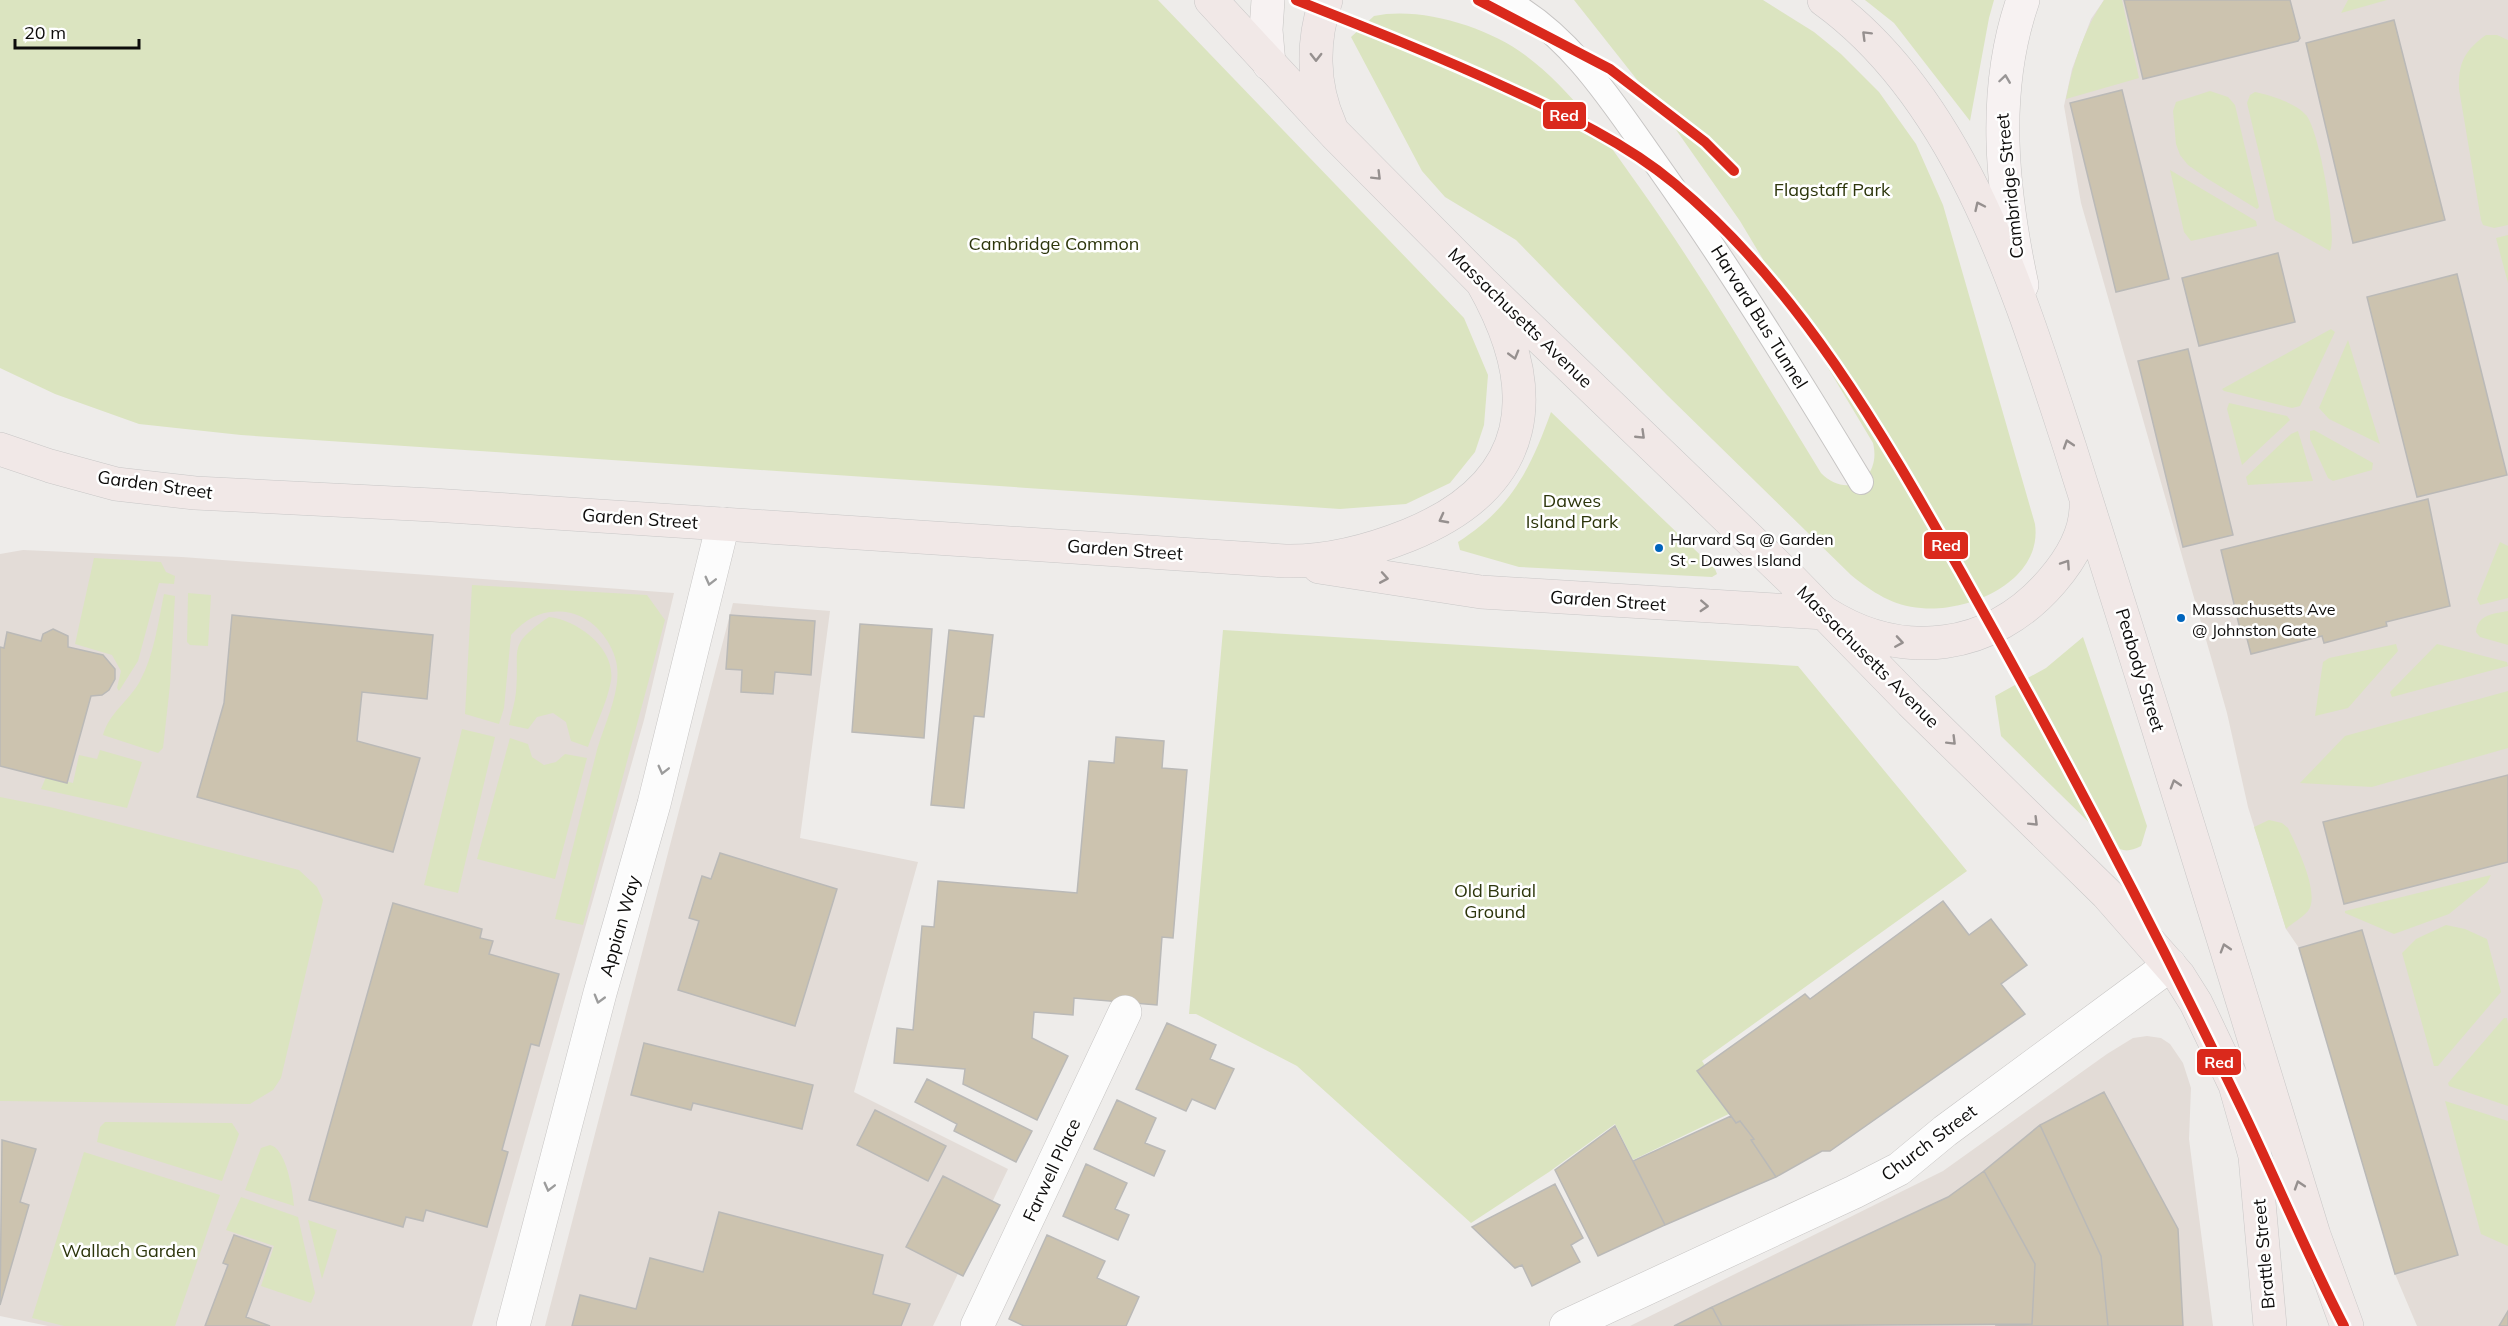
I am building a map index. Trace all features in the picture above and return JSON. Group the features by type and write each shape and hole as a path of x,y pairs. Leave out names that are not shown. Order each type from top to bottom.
{"main road":[{"name":"Massachusetts Avenue","path":"1211,0 1335,134 1482,282 1825,613 1911,702 2107,894 2170,965 2196,1003 2223,1057 2241,1104 2255,1156"},
{"path":"1268,0 1266,30 1269,64"},
{"path":"1326,0 1318,30 1316,65 1322,103 1335,134"},
{"path":"1824,0 1856,25 1890,60 1918,94 1944,135 2004,262 2034,338"},
{"name":"Cambridge Street","path":"2023,0 2010,42 2002,122 2014,243 2034,338"},
{"name":"Garden Street","path":"1285,561 1341,557 1396,540 1457,511 1490,481 1507,455 1514,436 1521,389 1507,332 1482,282"},
{"name":"Peabody Street","path":"2034,338 2242,1004"},
{"name":"Garden Street","path":"0,449 50,466 116,484 195,493 723,524 1285,561 1399,581 1481,592 1825,613"},
{"path":"1825,613 1868,634 1900,642 1950,642 1985,631 2027,607 2063,568 2082,532 2086,499"},
{"path":"2242,1004 2314,1235 2347,1326"},
{"name":"Brattle Street","path":"2242,1004 2270,1326"}],"street":[{"name":"Appian Way","path":"513,1326 594,1015 654,804 723,524"},
{"name":"Church Street","path":"1566,1326 1602,1319 1899,1169 1945,1131 2170,965"},
{"name":"Farwell Place","path":"977,1326 1125,1012"}],"lane":[{"name":"Harvard Bus Tunnel","path":"1505,0 1538,21 1559,40 1624,118 1752,304 1861,482"}],"shaded area":[{"path":"2104,0 2508,0 2508,1326 2417,1326 2395,1274 2299,948 2286,929 2248,807 2227,713 2081,203 2064,106 2072,69 2091,19"},
{"path":"23,550 182,557 674,593 644,720 472,1326 48,1326 0,1316 0,554"},
{"path":"733,603 830,611 800,838 918,862 854,1092 1008,1169 933,1326 545,1326"},
{"path":"2147,1036 2161,1038 2170,1044 2183,1063 2191,1088 2189,1139 2213,1326 1630,1326 1943,1171 2107,1054 2133,1038"}],"green space":[{"name":"Cambridge Common","path":"0,0 1158,0 1464,318 1488,375 1484,425 1475,452 1450,483 1406,504 1340,509 241,435 139,424 55,394 0,368"},
{"name":"Flagstaff Park","path":"1574,0 1763,0 1814,32 1841,54 1879,92 1916,144 1943,205 2035,524 2034,544 2027,562 2015,577 1999,589 1980,599 1960,605 1921,608 1911,607 1883,597 1851,575 1667,395 1516,240 1445,197 1422,171 1351,37 1374,16 1412,14 1432,17 1453,21 1492,36 1510,45 1542,69 1588,117 1664,223 1733,329 1821,473 1841,485 1860,482 1872,467 1873,443 1740,221 1672,124"},
{"path":"1865,0 1994,0 1970,121 1894,23"},
{"path":"2104,0 2122,0 2139,78 2066,99 2080,47"},
{"path":"2348,0 2387,0 2341,13"},
{"path":"2486,35 2497,35 2508,40 2508,225 2494,228 2483,225 2481,220 2459,89 2464,58"},
{"path":"2210,91 2228,97 2235,105 2259,207 2257,209 2188,165 2180,155 2176,144 2173,111 2176,102"},
{"path":"2255,92 2275,97 2296,107 2306,115 2311,124 2326,182 2332,241 2330,251 2275,220 2247,103 2250,95"},
{"path":"2170,170 2256,221 2257,226 2191,241 2184,232"},
{"path":"2508,235 2508,283 2496,238"},
{"path":"2331,329 2335,332 2300,406 2292,408 2222,389"},
{"path":"2348,340 2380,444 2329,419 2319,408"},
{"path":"2229,403 2287,416 2290,420 2242,465 2227,409"},
{"name":"Dawes Island Park","path":"1551,412 1715,569 1717,574 1712,577 1519,567 1460,550 1458,542 1492,516 1516,486 1535,452"},
{"path":"2314,430 2373,463 2372,470 2333,481 2328,478 2310,439 2310,431"},
{"path":"2298,431 2313,481 2248,485 2246,477 2291,434"},
{"path":"2500,542 2508,546 2508,598 2480,605 2477,599"},
{"path":"94,558 161,562 166,572 175,576 174,584 159,583 138,661 119,691 117,688 121,671 112,655 75,644"},
{"path":"472,585 647,595 665,620 583,925 555,919 596,754 615,696 617,672 614,653 600,631 579,616 562,612 538,615 524,623 511,635 504,708 499,724 465,714"},
{"path":"188,593 211,595 208,646 190,645 187,642"},
{"path":"164,594 175,596 170,685 163,748 158,753 103,735 110,720 145,671 155,639"},
{"path":"2508,611 2508,645 2480,637 2476,632 2483,618"},
{"path":"549,617 571,624 592,638 601,647 611,669 607,698 588,747 571,741 566,722 553,713 537,717 528,729 509,725 516,692 518,648 526,635"},
{"name":"Old Burial Ground","path":"1223,630 1798,666 1967,871 1702,1061 1735,1111 1633,1160 1615,1124 1549,1172 1471,1223 1297,1066 1196,1014 1189,1014"},
{"path":"2083,637 2147,826 2141,846 2129,850 2119,849 2112,845 2001,736 1995,696 2046,668"},
{"path":"2396,644 2398,651 2348,708 2315,716 2323,662 2329,658"},
{"path":"2437,644 2507,662 2508,666 2392,697 2390,692"},
{"path":"2508,691 2508,748 2372,787 2300,783 2345,736"},
{"path":"462,729 495,737 458,893 424,885"},
{"path":"510,738 528,744 532,757 544,765 556,762 565,754 587,758 555,879 477,859"},
{"path":"100,750 142,762 127,808 41,789 46,777 73,783 79,755 97,759"},
{"path":"0,797 50,807 299,870 317,887 323,900 281,1078 273,1090 250,1104 0,1101"},
{"path":"2269,820 2282,823 2288,828 2306,870 2311,893 2308,911 2286,929 2254,827"},
{"path":"2491,875 2487,883 2449,914 2394,934 2345,913 2345,911"},
{"path":"2446,925 2465,929 2487,939 2501,992 2438,1066 2434,1066 2402,953 2416,939"},
{"path":"2504,1018 2507,1018 2508,1024 2508,1106 2449,1086 2448,1083"},
{"path":"2445,1101 2508,1121 2508,1246 2481,1234"},
{"path":"105,1122 232,1123 239,1134 222,1181 97,1142 100,1127"},
{"path":"270,1145 276,1148 284,1162 294,1206 245,1190 261,1148"},
{"name":"Wallach Garden","path":"84,1152 220,1195 175,1326 64,1326 32,1318"},
{"path":"241,1197 298,1217 315,1293 311,1303 261,1286 274,1246 226,1230"},
{"path":"308,1220 337,1230 322,1279"}],"building":[{"path":"2124,0 2290,0 2300,38 2298,41 2143,79"},
{"path":"2394,20 2445,220 2353,243 2306,43"},
{"path":"2122,90 2169,279 2116,292 2070,103"},
{"path":"2278,253 2295,322 2199,346 2182,278"},
{"path":"2457,274 2507,475 2417,497 2367,297"},
{"path":"2188,349 2233,535 2183,547 2138,361"},
{"path":"2428,499 2450,606 2386,622 2387,626 2324,643 2322,636 2251,654 2244,627 2240,629 2221,550"},
{"path":"232,615 433,635 427,699 362,692 357,741 420,758 393,852 197,797 224,703"},
{"path":"730,615 815,621 811,675 775,672 773,694 741,692 742,670 726,669"},
{"path":"860,624 932,629 924,738 852,732"},
{"path":"53,629 68,636 68,647 103,655 115,669 115,679 109,690 102,695 91,696 67,783 0,766 0,647 4,648 7,632 41,641 43,634"},
{"path":"949,630 993,635 984,717 974,716 964,808 931,805"},
{"path":"1116,737 1164,741 1162,768 1187,770 1173,938 1162,937 1157,1005 1074,998 1073,1015 1034,1012 1032,1038 1068,1056 1037,1120 963,1084 965,1069 894,1063 897,1028 913,1030 922,926 934,927 938,881 1077,893 1089,761 1114,763"},
{"path":"2508,775 2508,862 2344,904 2323,822"},
{"path":"720,853 837,889 795,1026 678,990 699,921 689,918 702,876 711,879"},
{"path":"1943,901 1969,935 1991,919 2027,965 2001,984 2025,1014 1830,1151 1822,1151 1776,1177 1751,1140 1754,1139 1740,1121 1736,1123 1697,1071 1805,994 1810,999"},
{"path":"393,903 482,929 480,938 493,941 489,954 559,974 539,1046 531,1044 502,1150 508,1152 487,1227 426,1210 423,1221 406,1217 403,1227 309,1200"},
{"path":"2362,930 2458,1255 2395,1274 2299,948"},
{"path":"1167,1023 1216,1045 1210,1059 1234,1069 1215,1109 1192,1099 1186,1111 1136,1089"},
{"path":"644,1043 813,1085 802,1129 693,1103 691,1110 631,1095"},
{"path":"927,1079 1032,1131 1016,1162 954,1131 957,1124 915,1102"},
{"path":"2104,1092 2178,1229 2183,1326 2108,1326 2101,1256 2040,1125"},
{"path":"1117,1100 1156,1118 1145,1143 1165,1151 1154,1176 1094,1149"},
{"path":"875,1110 946,1146 928,1181 857,1145"},
{"path":"1731,1116 1736,1123 1740,1121 1754,1139 1751,1140 1776,1177 1665,1225 1633,1161"},
{"path":"2040,1125 2101,1256 2108,1326 1995,1326 2032,1324 2035,1264 1984,1171"},
{"path":"1615,1126 1665,1225 1598,1256 1555,1170"},
{"path":"2,1140 36,1149 20,1202 29,1205 0,1305"},
{"path":"1086,1164 1127,1183 1115,1209 1129,1215 1118,1240 1063,1216"},
{"path":"1984,1171 2035,1264 2032,1324 1722,1326 1712,1307 1948,1197"},
{"path":"943,1176 1000,1205 963,1276 906,1247"},
{"path":"1555,1184 1583,1238 1571,1245 1580,1262 1532,1286 1522,1265 1515,1268 1472,1227"},
{"path":"719,1212 883,1255 873,1294 910,1304 901,1326 572,1326 580,1295 636,1309 650,1258 703,1272"},
{"path":"234,1235 271,1248 246,1317 270,1326 205,1326 228,1265 223,1263"},
{"path":"1047,1235 1105,1261 1097,1278 1139,1297 1126,1326 1024,1326 1009,1319"},
{"path":"1712,1307 1722,1326 1674,1326"},
{"path":"2508,1311 2508,1326 2499,1326"}],"transit line":[{"name":"Red","path":"1296,0 1429,53 1573,119 1616,143 1656,169 1720,225 1800,316 1835,365 1901,467 2034,703 2139,902 2206,1036 2344,1326"},
{"name":"Red","path":"1478,0 1610,69 1705,142 1734,171"}],"place":[{"name":"Harvard Sq @ Garden St - Dawes Island","path":"1659,548"},
{"name":"Massachusetts Ave @ Johnston Gate","path":"2181,618"}]}
